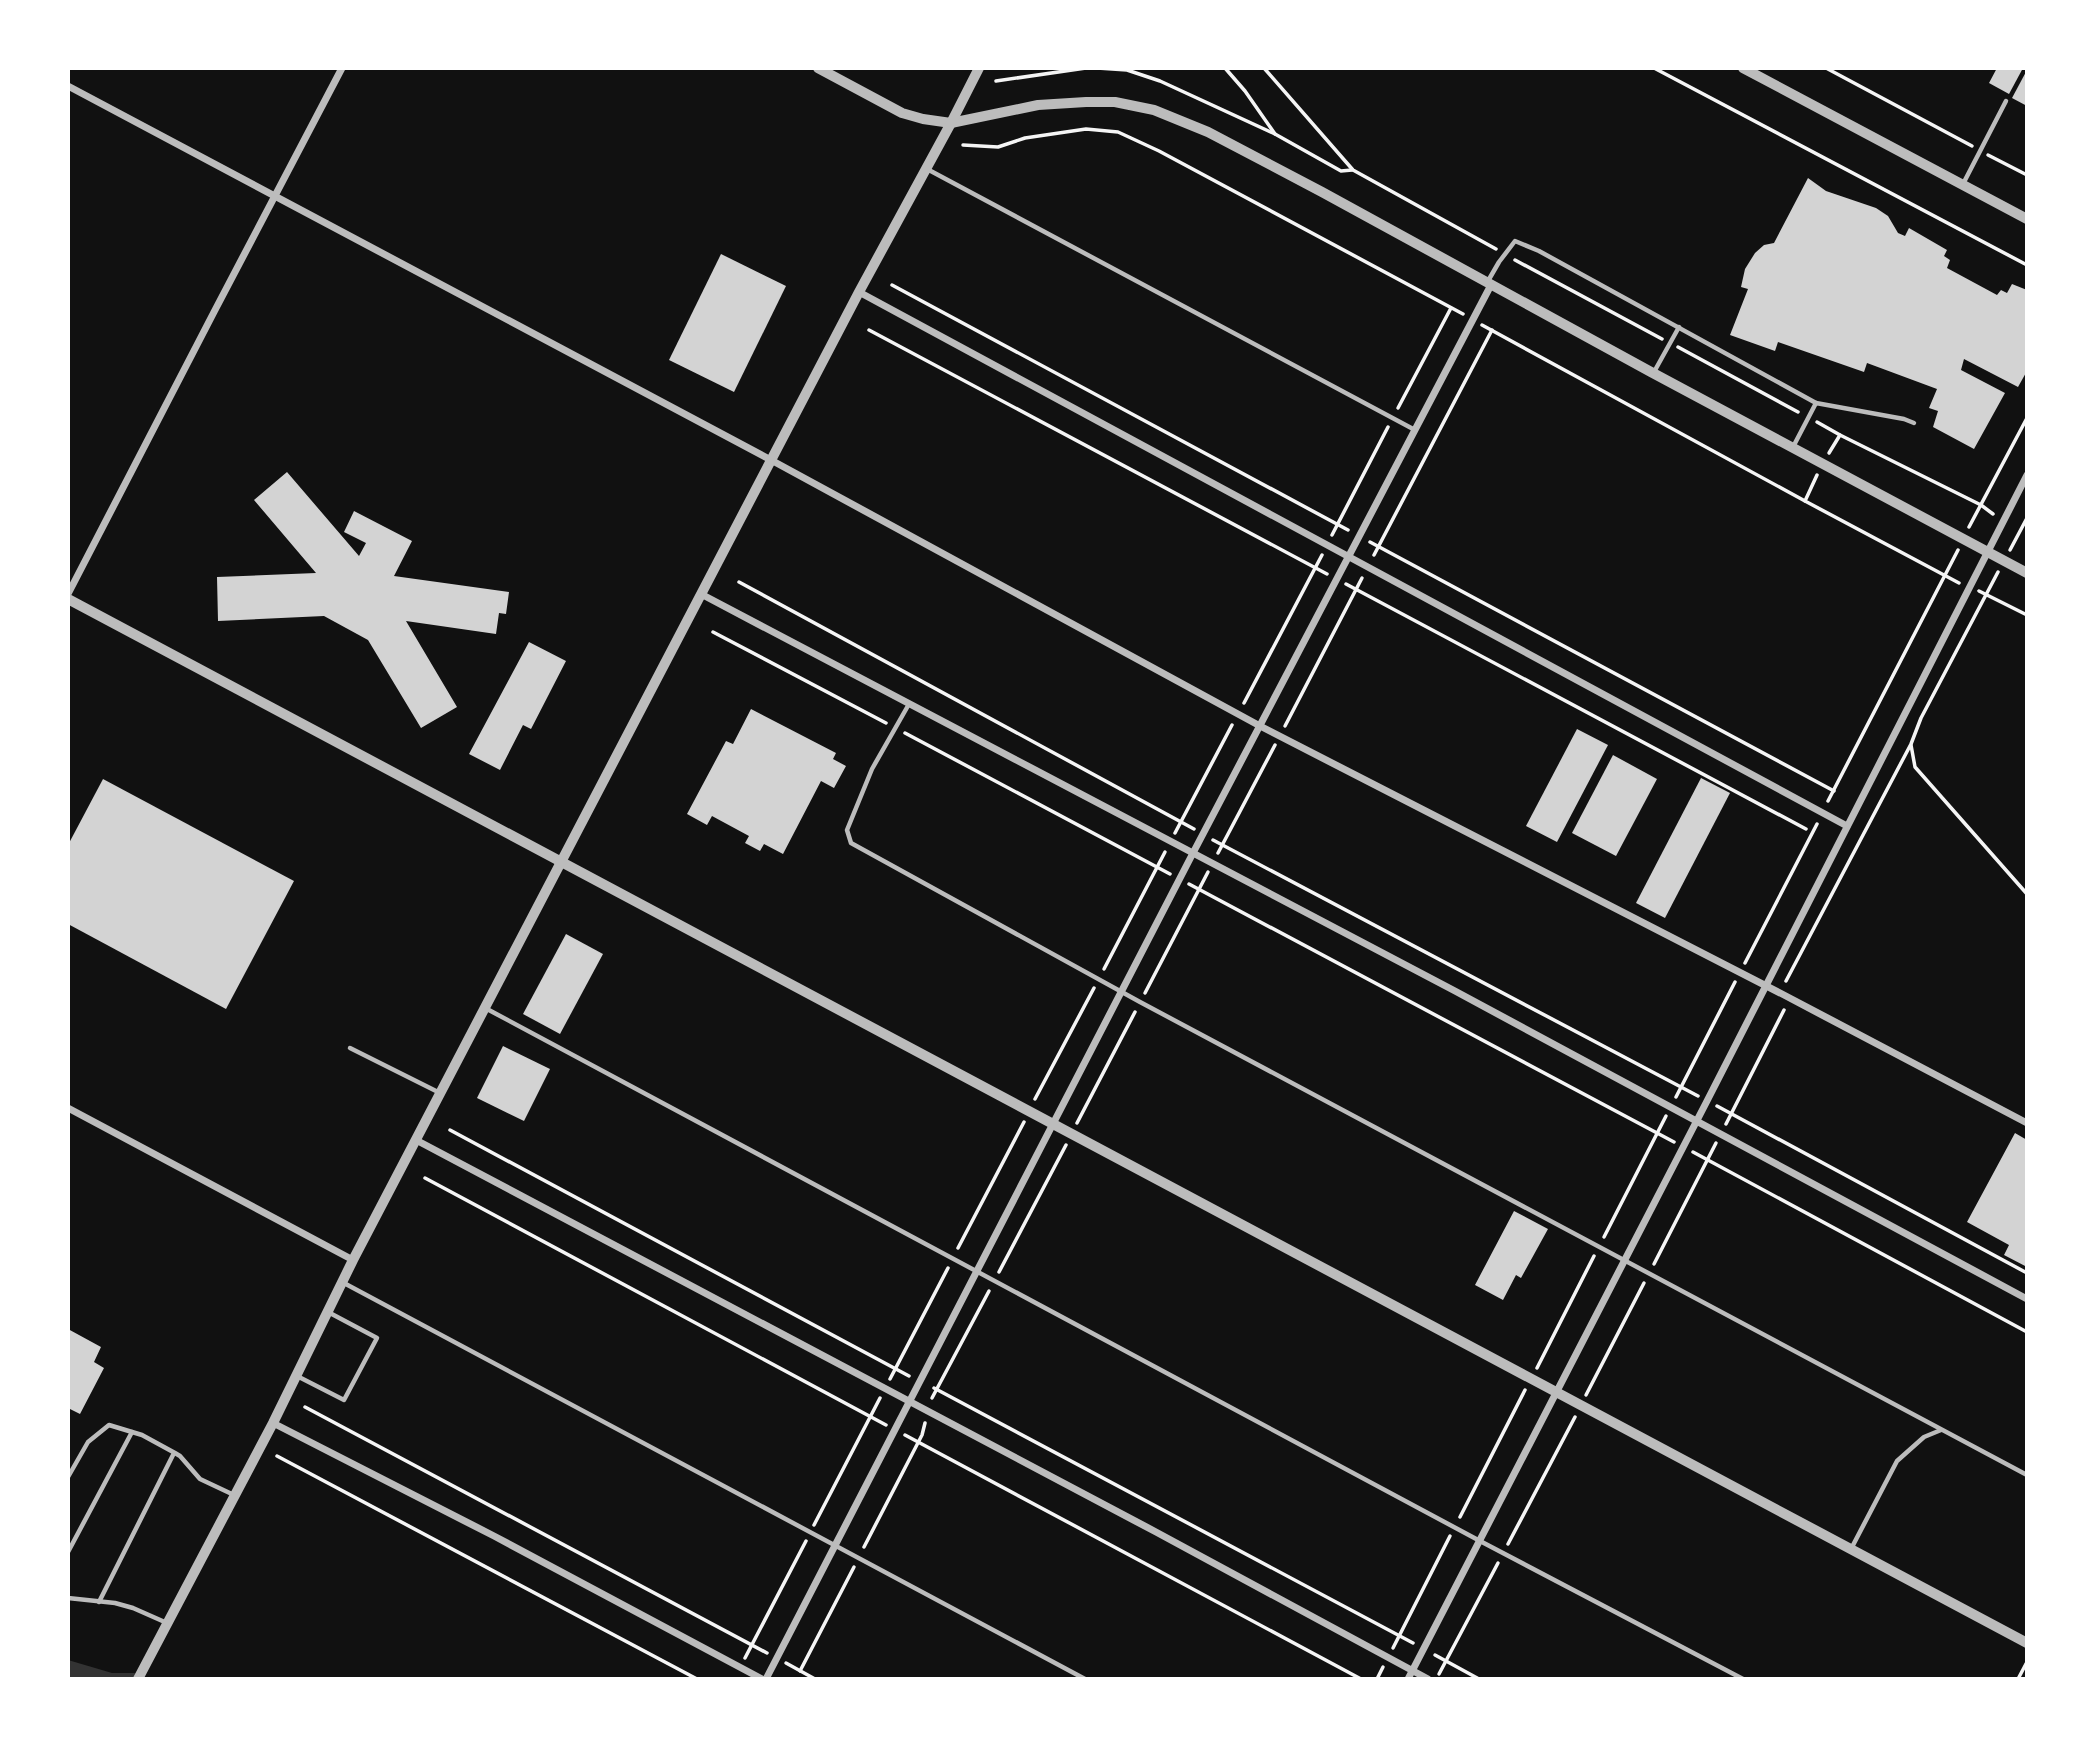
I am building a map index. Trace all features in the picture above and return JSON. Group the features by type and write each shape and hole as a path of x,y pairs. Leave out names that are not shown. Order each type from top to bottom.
{"street":[{"path":"342,68 68,597 1556,1394 2027,1643"},
{"path":"818,68 902,113 923,119 951,123 1038,105 1115,102 1154,110 1208,132 2027,573"},
{"path":"138,1679 273,1423 342,1282 561,862 979,68"},
{"path":"1743,68 2027,219"},
{"path":"68,86 771,460 1260,726 2027,1123"},
{"path":"273,1423 764,1679 1473,320 1489,284"},
{"path":"859,292 1847,826"},
{"path":"1408,1679 1684,1147 2027,475"},
{"path":"701,594 1171,841 2027,1299"},
{"path":"68,1108 353,1261"},
{"path":"416,1140 1428,1679"}],"lane":[{"path":"1963,185 2006,101"},
{"path":"926,168 1415,430"},
{"path":"1489,284 1515,241 1539,251 1816,403 1904,419 1914,424"},
{"path":"1654,373 1679,327"},
{"path":"1792,448 1816,403"},
{"path":"909,703 872,769 848,830 851,843 1122,992 2027,1475"},
{"path":"485,1008 1479,1541 1743,1679"},
{"path":"351,1048 441,1093"},
{"path":"342,1282 1085,1679"},
{"path":"296,1375 344,1401 377,1338 328,1312"},
{"path":"68,1477 88,1442 109,1425 142,1435 175,1453 200,1479 234,1495"},
{"path":"1850,1549 1897,1461 1924,1437 1941,1430"},
{"path":"68,1552 132,1432"},
{"path":"99,1602 175,1453"},
{"path":"68,1598 115,1603 167,1623"}],"path":[{"path":"996,81 1086,68"},
{"path":"1097,68 1127,70 1160,81 1275,134 1342,171 1353,170"},
{"path":"1225,68 1275,134"},
{"path":"1264,68 1353,170 1808,418 1981,505 2027,537"},
{"path":"1654,68 2027,264"},
{"path":"1826,68 2027,175"},
{"path":"963,145 998,147 1025,138 1086,129 1118,132 1159,151 1805,501 2027,615"},
{"path":"740,1667 1451,308"},
{"path":"1377,1679 2027,418"},
{"path":"1805,501 1840,435"},
{"path":"1566,1434 1784,1012 1784,985 2027,518"},
{"path":"739,582 1203,834 2027,1273"},
{"path":"713,632 1708,1159 2027,1332"},
{"path":"1915,767 2027,894"},
{"path":"450,1130 1479,1679"},
{"path":"305,1407 815,1679"},
{"path":"277,1456 697,1679"},
{"path":"2018,1679 2027,1662"}],"shaded area":[{"path":"68,1660 112,1673 134,1673 149,1679 68,1679"}],"building":[{"path":"1997,68 2023,68 2009,94 1989,83"},
{"path":"2027,70 2027,106 2012,98"},
{"path":"1808,178 1826,191 1876,208 1888,216 1898,233 1905,236 1909,228 1947,250 1944,256 1950,260 1947,268 1997,295 2001,290 2007,293 2012,284 2027,290 2027,371 2018,387 1964,359 1961,370 2005,393 1974,449 1933,427 1938,411 1929,408 1937,389 1867,363 1864,372 1778,342 1775,351 1730,335 1748,289 1741,287 1745,269 1755,253 1764,245 1774,243"},
{"path":"721,254 786,286 734,392 669,360"},
{"path":"287,472 359,556 366,543 344,532 354,511 412,541 394,576 509,592 506,614 499,613 496,634 406,621 457,707 421,728 368,640 324,616 218,621 217,577 316,573 254,500"},
{"path":"529,642 566,661 531,729 523,725 500,770 469,754"},
{"path":"751,709 836,753 833,759 846,766 834,788 821,781 783,854 764,844 760,851 745,843 749,836 712,816 707,825 687,814 726,741 733,744"},
{"path":"1577,729 1608,745 1557,842 1526,826"},
{"path":"1613,755 1657,779 1616,856 1572,833"},
{"path":"1701,778 1730,793 1665,918 1636,903"},
{"path":"103,779 294,881 226,1009 68,924 68,845"},
{"path":"566,934 603,954 560,1034 523,1014"},
{"path":"503,1046 550,1069 524,1121 477,1098"},
{"path":"2015,1133 2027,1140 2027,1267 2004,1255 2009,1245 1967,1222"},
{"path":"1514,1211 1548,1229 1521,1278 1516,1275 1503,1300 1475,1285"},
{"path":"68,1329 101,1347 94,1362 104,1368 80,1414 68,1408"}]}
